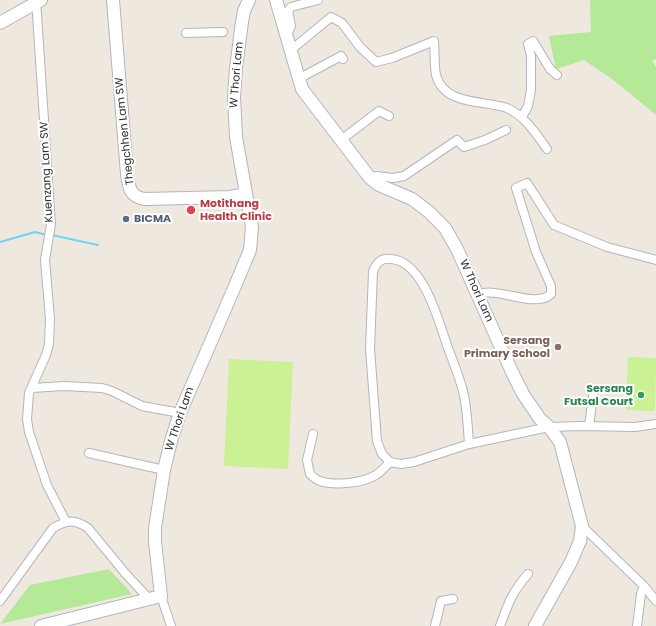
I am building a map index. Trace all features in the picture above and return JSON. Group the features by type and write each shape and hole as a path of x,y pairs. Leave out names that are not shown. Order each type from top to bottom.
{"main road":[{"name":"Thegchhen Lam SW","path":"113,0 129,186 132,193 137,198 145,199 230,197 246,194"},
{"name":"W Thori Lam","path":"155,598 156,521 164,470 171,441 180,413 250,250 252,227 236,137 234,98 236,68 244,6 249,0"},
{"name":"W Thori Lam","path":"276,0 302,88 370,178 379,185 412,199 429,212 452,239 479,294 523,394 540,419 549,427 560,442 582,526"},
{"path":"0,23 38,1"},
{"path":"535,626 576,552 580,541 582,526"},
{"path":"41,626 155,598"}],"street":[{"path":"287,35 291,26 288,11 289,9 291,7 318,0"},
{"name":"Kuenzang Lam SW","path":"38,1 51,224 45,260 50,334 46,355 29,393 27,419 29,432 47,485 66,522"},
{"path":"291,50 331,17 342,23 360,47 376,62 392,58 434,42 436,76 443,89 458,99 508,108 522,117 547,149"},
{"path":"186,33 223,32"},
{"path":"522,117 528,106 531,90 531,56 528,44 533,41 550,69 557,75"},
{"path":"300,78 341,56 343,59"},
{"path":"341,140 379,110 389,116"},
{"path":"370,178 376,176 392,178 404,176 457,140 464,147 486,140 506,130"},
{"path":"479,294 491,292 532,299 543,299 551,294 552,286 536,252 516,188 527,183 554,225 607,247 656,260"},
{"path":"469,444 460,377 432,302 423,284 404,263 394,259 380,260 376,263 373,271 370,349 377,441 382,454 390,462 402,464 414,462 469,444 549,427 635,427 656,424"},
{"path":"32,388 64,386 102,388 112,391 142,406 180,413"},
{"path":"589,426 593,396"},
{"path":"313,434 307,460 310,474 318,481 329,484 348,483 360,480 374,476 382,471 390,462"},
{"path":"89,453 164,470"},
{"path":"0,601 53,528 71,521 81,523 88,528 125,573 155,598 171,626"},
{"path":"582,526 644,586 656,601"},
{"path":"500,626 510,599 516,588 528,574"},
{"path":"638,626 641,594 644,586"},
{"path":"435,626 441,601 453,599"}],"green space":[{"path":"590,0 656,0 656,59 652,61 656,67 656,115 612,79 584,60 556,69 549,36 591,32"},
{"name":"Sersang Futsal Court","path":"628,357 656,358 655,411 626,410"},
{"path":"229,359 293,362 288,469 224,466"},
{"path":"109,569 132,594 0,624 30,585"}],"waterway":[{"path":"0,242 35,232 47,235"},
{"path":"52,235 98,245"}],"place":[{"name":"Motithang Health Clinic","path":"191,210"},
{"name":"BICMA","path":"126,219"},
{"name":"Sersang Primary School","path":"558,347"},
{"name":"Sersang Futsal Court","path":"641,395"}]}
